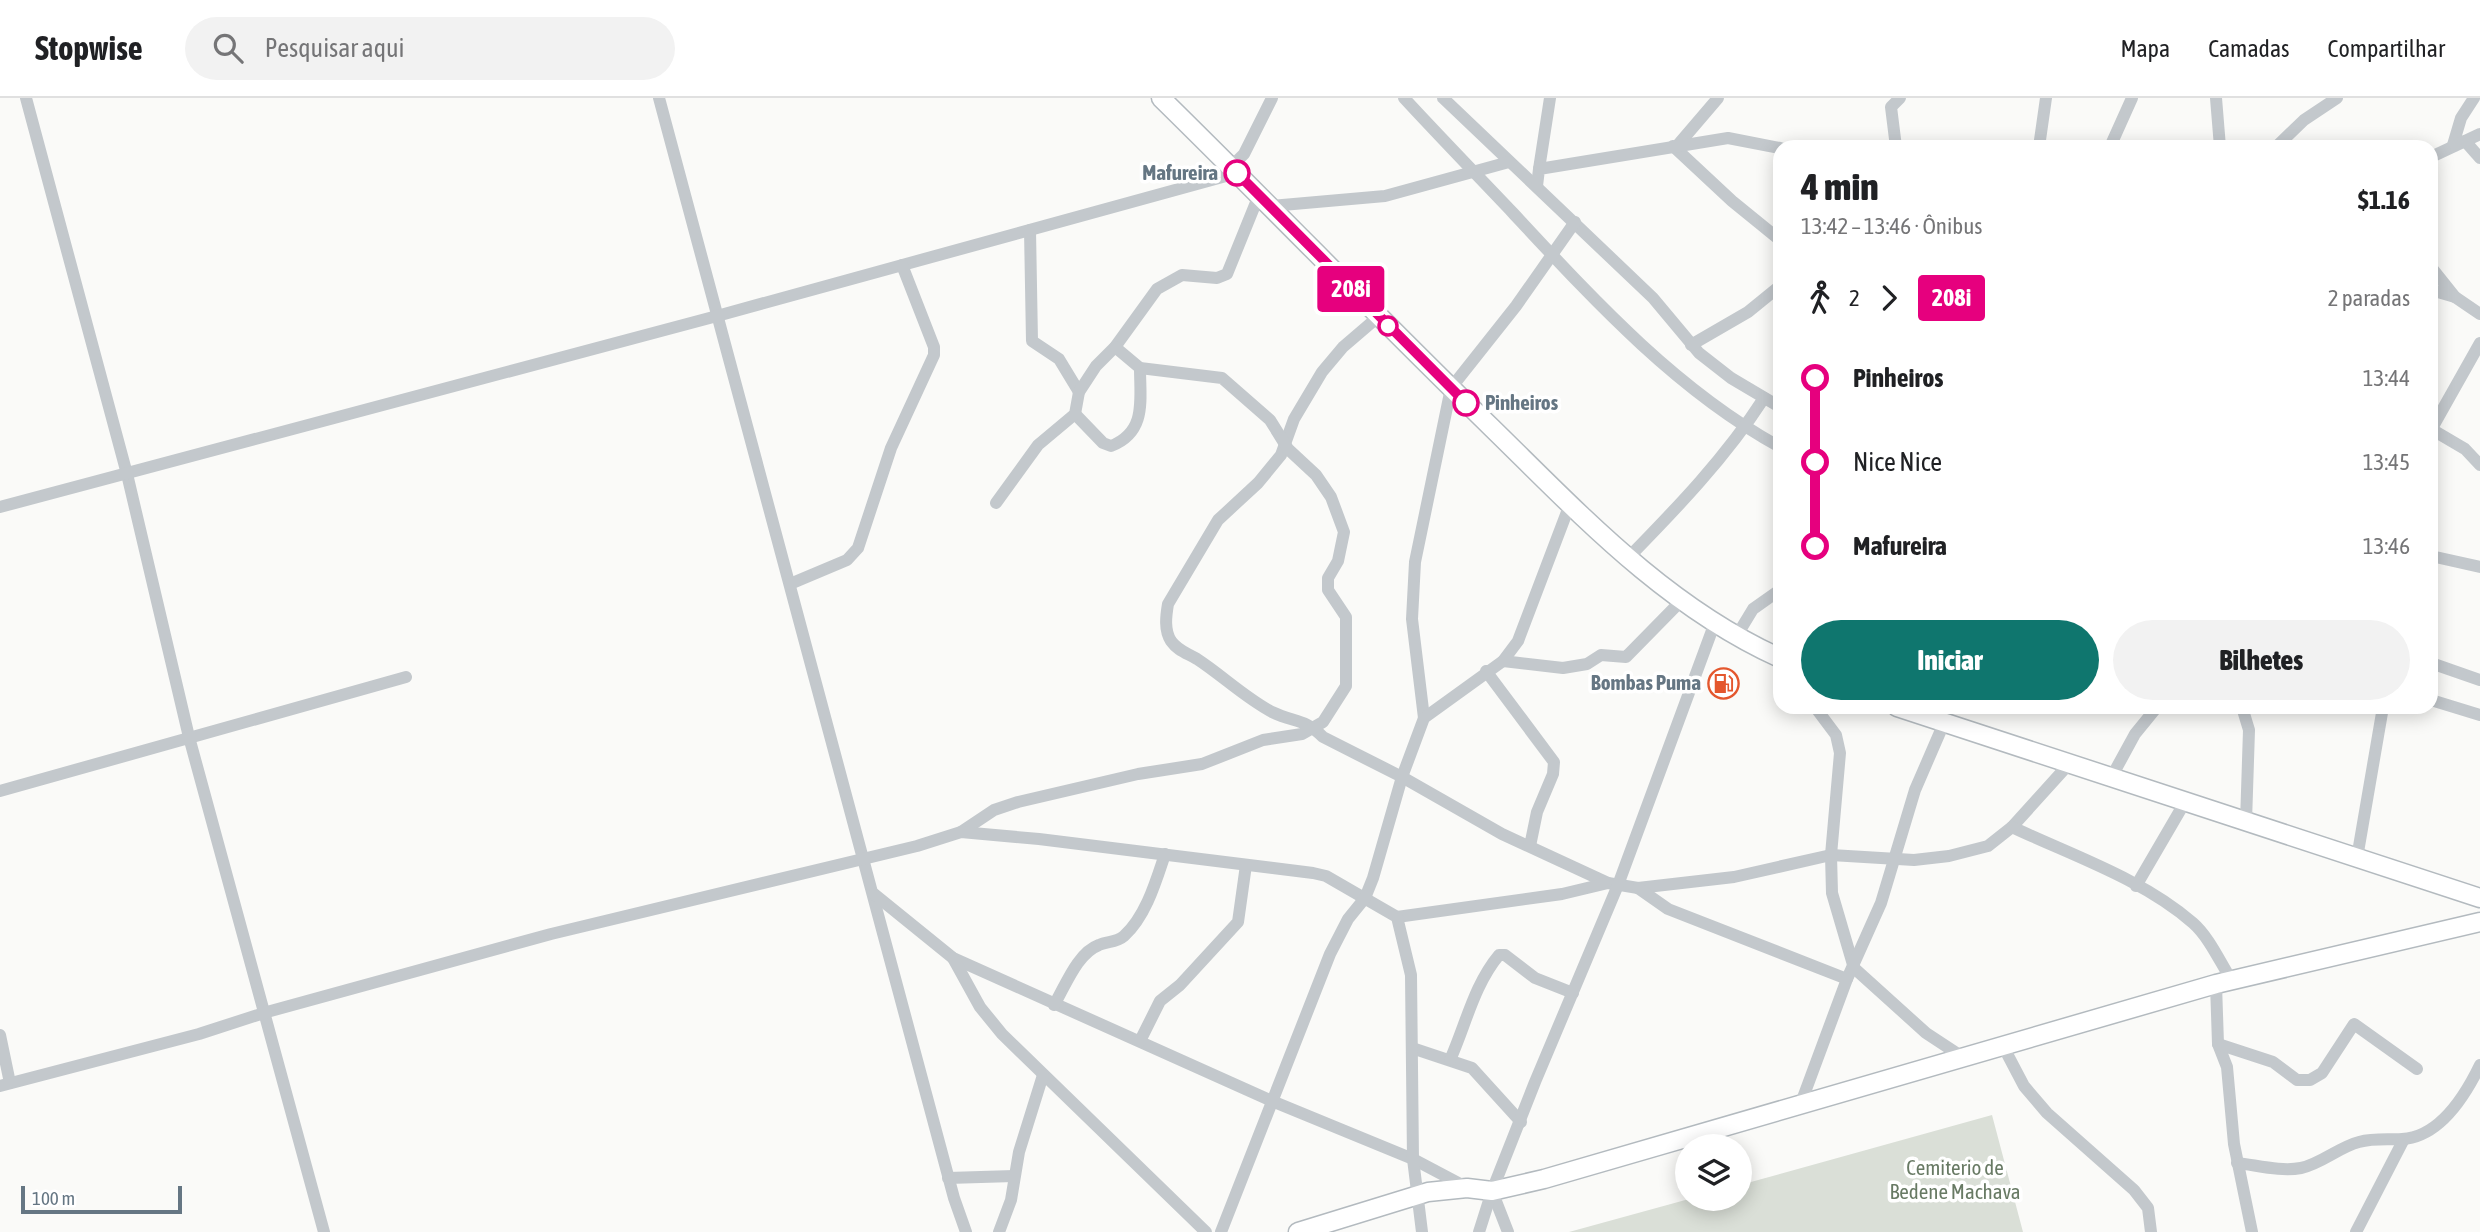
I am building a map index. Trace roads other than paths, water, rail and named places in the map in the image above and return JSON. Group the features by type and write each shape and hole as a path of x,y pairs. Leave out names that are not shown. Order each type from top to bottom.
{"main road":[{"path":"1161,98 1378,317 1628,558 1714,625 1773,654"},
{"path":"1940,717 2068,764 2480,898"},
{"path":"1298,1232 1418,1195 1467,1188 1492,1191 1544,1179 2224,983 2480,922"}],"street":[{"path":"26,98 127,474 190,737 267,1012 324,1232"},
{"path":"659,98 948,1178 966,1232"},
{"path":"0,507 717,316 1030,230 1234,170 1272,98"},
{"path":"1404,98 1550,254 1683,381 1745,427 1773,443"},
{"path":"1443,98 1653,298 1691,345 1731,378 1773,403"},
{"path":"1537,186 1550,98"},
{"path":"1675,146 1718,98"},
{"path":"1895,140 1891,107 1900,98"},
{"path":"2040,140 2046,98"},
{"path":"2113,140 2132,98"},
{"path":"2216,98 2219,140"},
{"path":"2283,140 2304,120 2337,98"},
{"path":"2459,143 2461,118 2474,98"},
{"path":"2438,154 2480,134"},
{"path":"1539,169 1728,138 1773,147"},
{"path":"2459,143 2480,158"},
{"path":"1675,146 1732,201 1773,234"},
{"path":"996,503 1038,445 1075,414 1079,392 1151,295 1182,275 1217,278 1227,274 1265,201 1385,197 1509,162"},
{"path":"1221,1232 1331,954 1348,919 1365,898 1390,827 1402,777 1424,718 1412,619 1415,562 1451,388 1516,306 1575,222"},
{"path":"1030,230 1032,341 1059,359 1079,392"},
{"path":"790,584 847,560 858,548 891,448 934,355 902,265"},
{"path":"2438,276 2455,297 2480,314"},
{"path":"1691,345 1748,312 1773,292"},
{"path":"2438,292 2455,297"},
{"path":"1378,317 1343,347 1322,372 1283,442 1281,454 1269,471 1218,520 1178,586 1166,619 1170,639 1180,651 1197,659 1256,703 1275,713 1315,726 1323,737 1402,777 1450,807 1530,846 1613,884 1638,888 1734,877 1831,855 1893,859 1949,856 1987,846 2012,827 2068,764"},
{"path":"2438,417 2480,344"},
{"path":"0,1035 5,1084 200,1034 267,1012 551,934 961,832 993,810 1018,802 1138,774 1202,764 1264,740 1302,734 1323,722 1346,686 1346,617 1328,590 1328,578 1338,561 1343,532 1331,497 1316,475 1283,442 1270,420 1222,378 1140,368 1115,347"},
{"path":"1075,414 1103,443 1111,446 1122,442 1133,433 1140,415 1140,368"},
{"path":"1628,558 1704,478 1745,427 1764,398"},
{"path":"2438,433 2465,449 2480,465"},
{"path":"1424,718 1503,661 1518,640 1570,504"},
{"path":"2438,558 2480,567"},
{"path":"1736,636 1753,609 1773,595"},
{"path":"1503,661 1563,668 1587,664 1601,655 1626,657 1681,601"},
{"path":"1479,1232 1492,1191 1573,993 1714,625"},
{"path":"2438,665 2480,680"},
{"path":"1486,671 1554,762 1553,775 1537,812 1530,846"},
{"path":"0,791 406,677"},
{"path":"2438,701 2480,715"},
{"path":"1820,714 1836,735 1840,753 1831,855 1832,893 1851,974"},
{"path":"2111,778 2135,733 2151,714"},
{"path":"2244,714 2249,730 2246,822"},
{"path":"2357,858 2382,714"},
{"path":"1801,1103 1881,903 1940,717"},
{"path":"2136,886 2185,802"},
{"path":"2012,827 2136,886 2195,924 2224,983 2218,1044 2227,1067 2237,1163 2252,1232"},
{"path":"961,832 1164,854 1326,876 1398,917 1562,894 1613,884"},
{"path":"1054,1005 1077,965 1092,949 1123,937 1133,925 1149,898 1164,854"},
{"path":"1140,1041 1160,1001 1180,985 1238,922 1246,865"},
{"path":"1638,888 1668,909 1851,974 1926,1033 1964,1058"},
{"path":"874,894 953,958 1272,1101 1413,1159 1467,1188"},
{"path":"1398,917 1411,975 1413,1159 1422,1232"},
{"path":"1450,1060 1468,1020 1475,992 1499,955 1505,956 1535,978 1573,993"},
{"path":"953,958 980,1007 1002,1034 1206,1232"},
{"path":"2218,1044 2273,1062 2291,1077 2303,1081 2322,1073 2354,1024 2417,1069"},
{"path":"2003,1046 2024,1086 2047,1113 2141,1199 2148,1208 2151,1232"},
{"path":"1412,1048 1472,1068 1521,1122"},
{"path":"2237,1163 2301,1168 2340,1148 2361,1141 2404,1139 2421,1135 2443,1120 2459,1102 2480,1066"},
{"path":"999,1232 1011,1200 1014,1176 1043,1075"},
{"path":"2356,1232 2404,1139"},
{"path":"948,1178 1014,1176"},
{"path":"1492,1191 1508,1232"}],"place":[{"name":"Mafureira","path":"1237,173"},
{"name":"Pinheiros","path":"1466,403"},
{"name":"Bombas Puma","path":"1724,683"}],"park label":[{"name":"Cemiterio de Bedene Machava","path":"1955,1180"}]}
